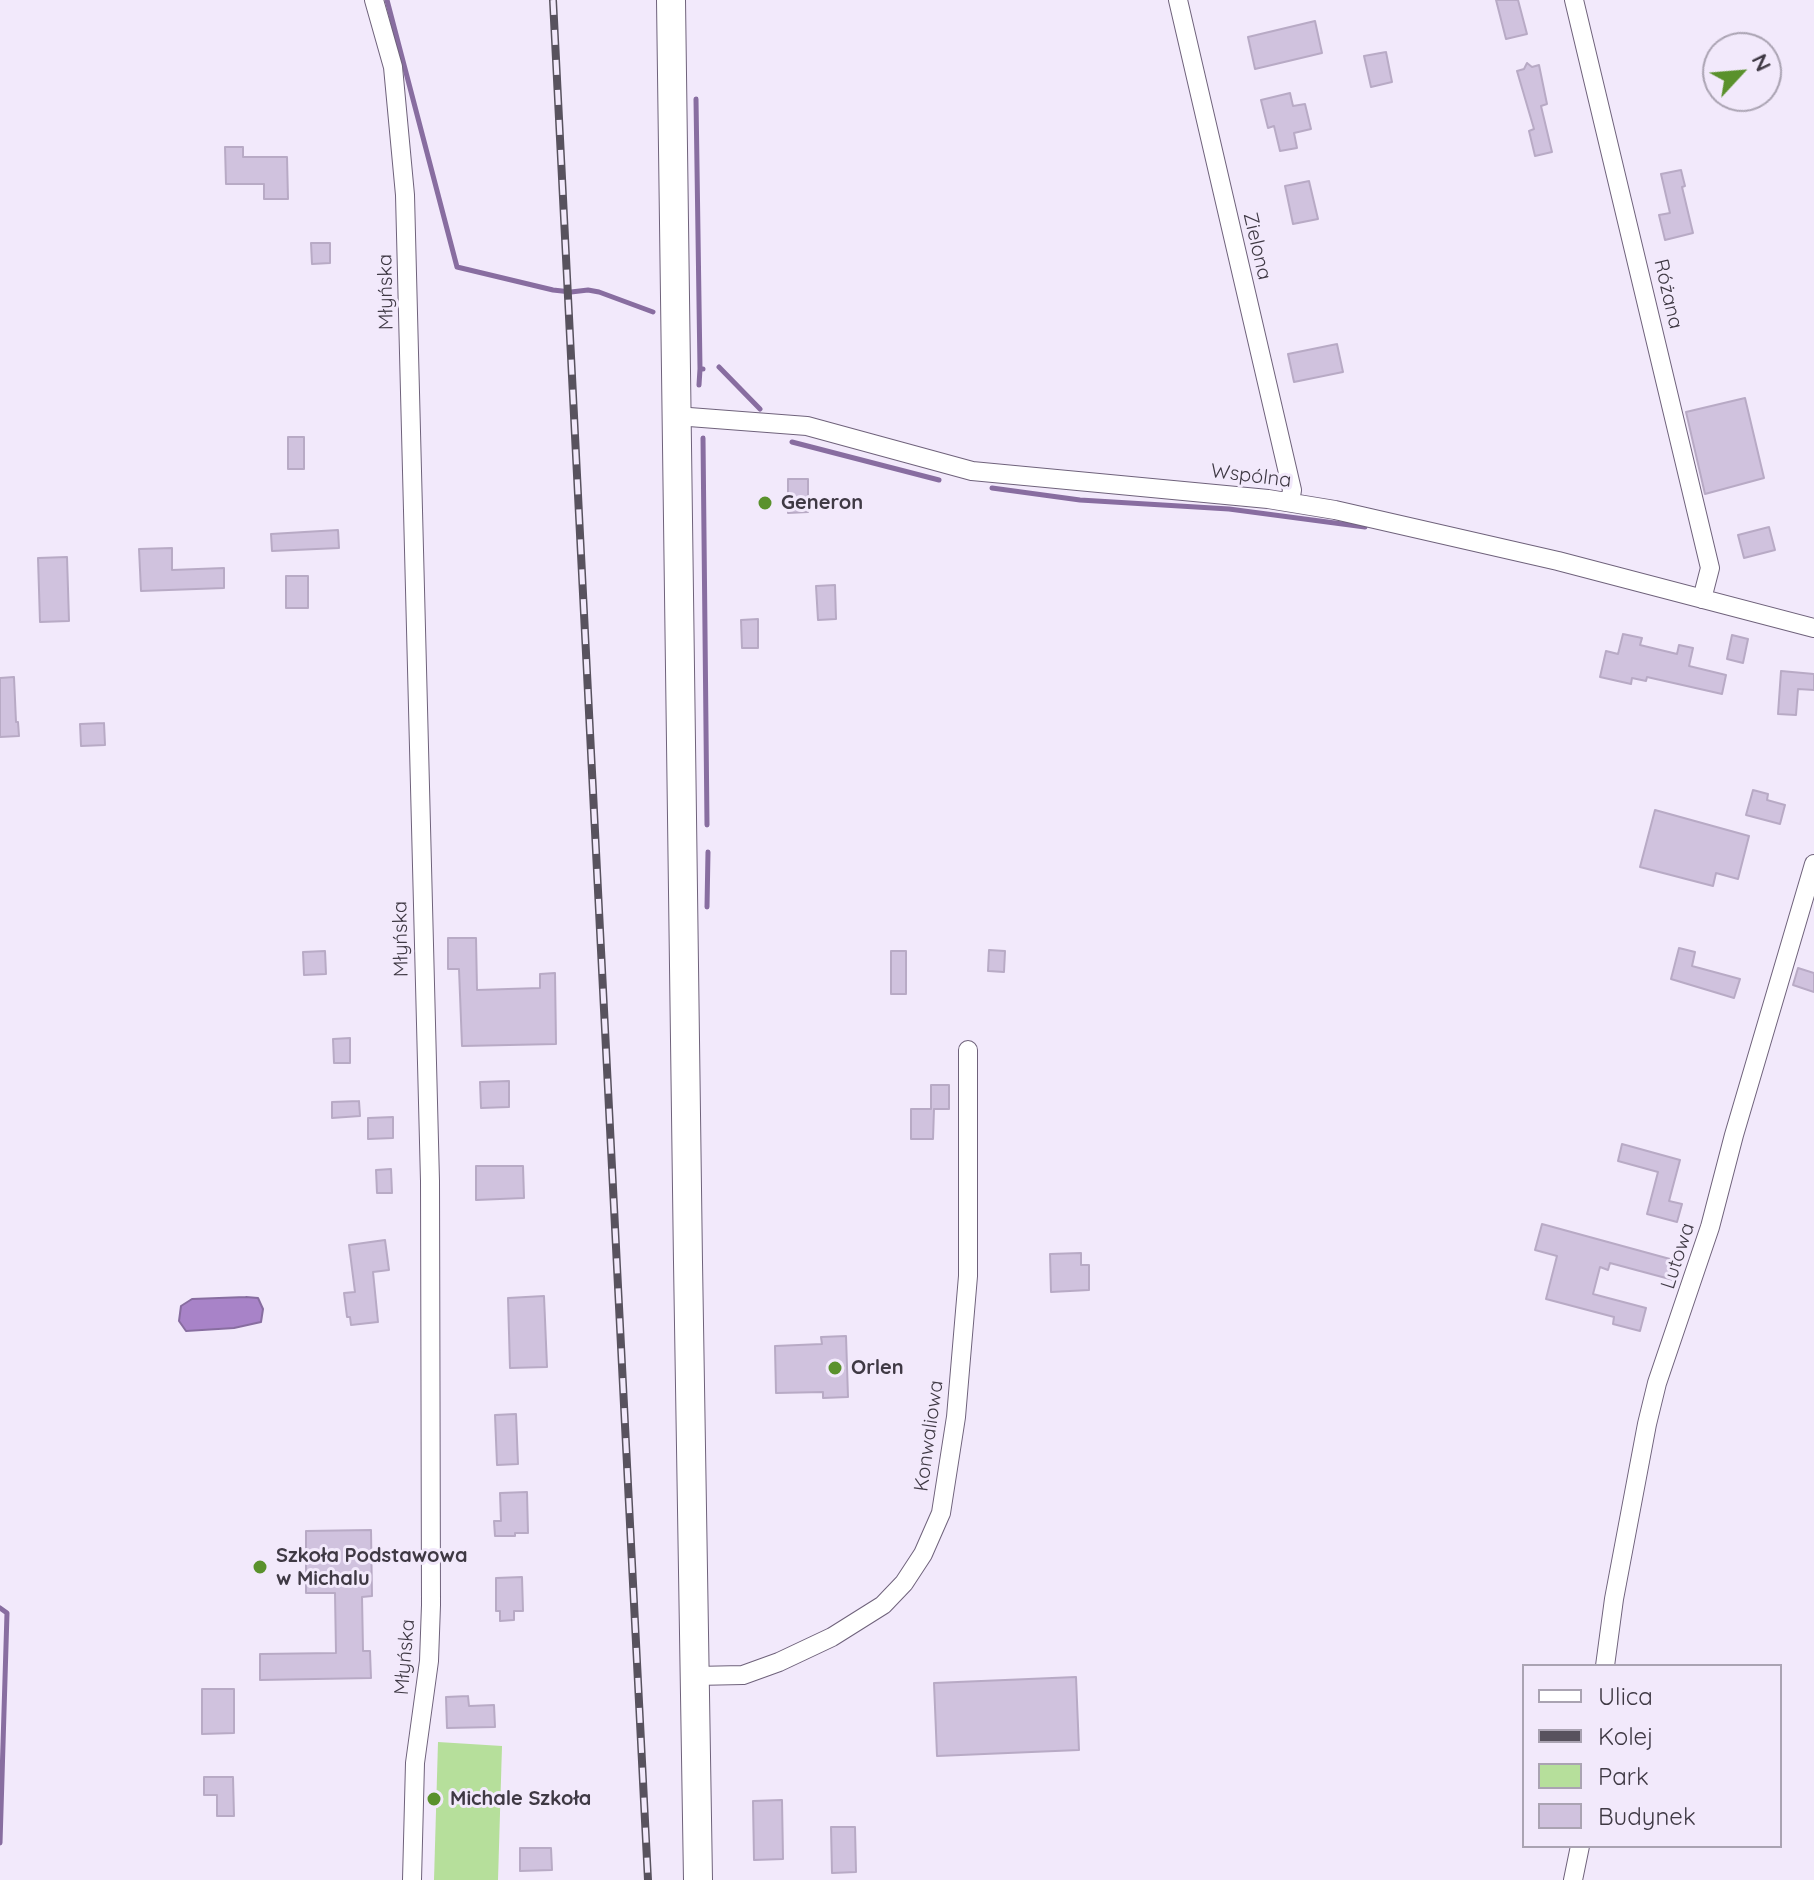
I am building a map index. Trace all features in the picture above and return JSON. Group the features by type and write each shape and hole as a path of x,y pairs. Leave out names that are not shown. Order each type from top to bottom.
{"main road":[{"path":"671,0 698,1880"}],"street":[{"name":"Młyńska","path":"374,0 393,67 405,195 430,1181 431,1605 429,1661 415,1763 412,1880"},
{"name":"Zielona","path":"1178,0 1292,490 1290,502"},
{"name":"Różana","path":"1574,0 1710,568 1702,599"},
{"name":"Wspólna","path":"676,416 807,426 972,471 1290,502 1413,526 1814,628"},
{"name":"Lutowa","path":"1605,1664 1617,1584 1657,1383 1710,1227 1814,864"},
{"name":"Konwaliowa","path":"695,1676 743,1675 779,1662 832,1637 883,1605 904,1583 923,1554 941,1513 956,1417 968,1276 968,1050"},
{"path":"1573,1880 1580,1848"}],"green space":[{"path":"438,1742 502,1746 498,1880 434,1880"}],"shaded area":[{"path":"258,1298 263,1309 261,1322 234,1328 186,1331 179,1321 181,1306 192,1299"}],"building":[{"path":"1496,0 1518,0 1527,34 1506,39"},
{"path":"1315,21 1322,53 1255,69 1248,37"},
{"path":"1386,52 1392,82 1371,87 1364,56"},
{"path":"1527,63 1532,67 1539,65 1547,104 1541,106 1552,152 1535,156 1529,131 1534,129 1517,71 1524,69"},
{"path":"1290,93 1293,106 1305,104 1311,129 1294,133 1297,148 1280,151 1274,126 1268,128 1261,100"},
{"path":"225,147 243,147 243,157 287,157 288,199 264,199 264,184 226,184"},
{"path":"1681,170 1693,233 1665,240 1659,215 1670,213 1661,174"},
{"path":"1309,181 1318,219 1293,224 1285,186"},
{"path":"311,243 330,243 330,263 312,264"},
{"path":"1337,344 1343,372 1294,382 1288,354"},
{"path":"1745,398 1764,478 1705,494 1686,412"},
{"path":"288,437 304,437 304,469 288,469"},
{"path":"788,479 808,479 808,512 788,513"},
{"path":"1769,527 1775,550 1744,558 1738,535"},
{"path":"338,530 339,548 272,551 271,534"},
{"path":"172,548 172,570 224,568 224,588 141,591 139,549"},
{"path":"67,557 69,621 40,622 38,558"},
{"path":"286,576 308,576 308,608 286,608"},
{"path":"835,585 836,619 818,620 816,586"},
{"path":"758,619 758,648 742,648 741,620"},
{"path":"1623,634 1642,638 1640,645 1677,654 1679,645 1693,648 1689,666 1726,675 1722,694 1647,677 1646,681 1632,678 1631,684 1600,677 1606,651 1618,654"},
{"path":"1732,635 1748,639 1743,663 1727,659"},
{"path":"1781,671 1814,674 1814,690 1798,689 1796,715 1778,714"},
{"path":"14,677 19,736 0,737 0,678"},
{"path":"104,723 105,745 81,746 80,724"},
{"path":"1753,790 1768,794 1767,800 1785,805 1780,824 1746,815"},
{"path":"1655,810 1749,836 1738,879 1716,873 1713,886 1640,867"},
{"path":"448,938 476,938 477,990 540,988 540,974 555,973 556,1044 462,1046 459,969 448,969"},
{"path":"1679,948 1695,952 1692,966 1740,979 1734,998 1671,979"},
{"path":"989,950 1005,951 1004,972 988,971"},
{"path":"325,951 326,974 304,975 303,952"},
{"path":"891,951 906,951 906,994 891,994"},
{"path":"1798,968 1814,973 1814,992 1793,985"},
{"path":"350,1038 350,1063 334,1063 333,1039"},
{"path":"509,1081 509,1107 481,1108 480,1082"},
{"path":"931,1085 949,1085 949,1109 934,1109 933,1139 911,1139 911,1109 931,1109"},
{"path":"359,1101 360,1116 332,1118 332,1102"},
{"path":"393,1117 393,1138 368,1139 368,1118"},
{"path":"1622,1144 1680,1160 1669,1201 1682,1204 1677,1222 1647,1214 1658,1172 1618,1161"},
{"path":"476,1166 523,1166 524,1198 476,1200"},
{"path":"391,1169 392,1193 377,1193 376,1170"},
{"path":"1542,1224 1681,1262 1677,1281 1610,1263 1608,1270 1600,1267 1593,1294 1646,1308 1640,1331 1613,1324 1614,1317 1546,1299 1557,1256 1535,1250"},
{"path":"385,1240 389,1270 373,1272 378,1322 351,1325 344,1293 355,1292 349,1245"},
{"path":"1081,1253 1081,1265 1089,1265 1089,1290 1051,1292 1050,1254"},
{"path":"544,1296 547,1367 510,1368 508,1298"},
{"path":"846,1336 848,1397 823,1398 823,1392 776,1393 775,1346 822,1344 821,1337"},
{"path":"516,1414 518,1464 497,1465 495,1415"},
{"path":"527,1492 528,1533 495,1536 494,1521 501,1521 500,1493"},
{"path":"371,1530 372,1596 362,1597 363,1651 370,1651 371,1678 260,1680 260,1654 336,1653 335,1593 306,1593 306,1531"},
{"path":"522,1577 523,1611 514,1611 514,1620 500,1621 500,1611 496,1611 496,1578"},
{"path":"1076,1677 1079,1750 937,1756 934,1683"},
{"path":"202,1689 234,1689 234,1733 202,1734"},
{"path":"468,1696 469,1706 494,1705 495,1727 447,1728 446,1697"},
{"path":"204,1777 233,1777 234,1816 217,1816 217,1795 204,1795"},
{"path":"782,1800 783,1859 754,1860 753,1801"},
{"path":"831,1827 855,1827 856,1872 832,1873"},
{"path":"520,1848 551,1848 552,1870 520,1871"}],"waterway":[{"path":"387,0 457,267 553,290 599,292 653,312"},
{"path":"696,99 700,369 703,369"},
{"path":"719,367 760,409"},
{"path":"699,385 700,369"},
{"path":"703,438 707,825"},
{"path":"792,442 939,480"},
{"path":"992,488 1080,500 1229,509 1365,527"},
{"path":"707,907 708,852"},
{"path":"0,1608 7,1613 0,1843"}],"railway":[{"path":"553,0 648,1880"}],"place":[{"name":"Generon","path":"765,503"},
{"name":"Orlen","path":"835,1368"},
{"name":"Szkoła Podstawowa w Michalu","path":"260,1567"},
{"name":"Michale Szkoła","path":"434,1799"}]}
